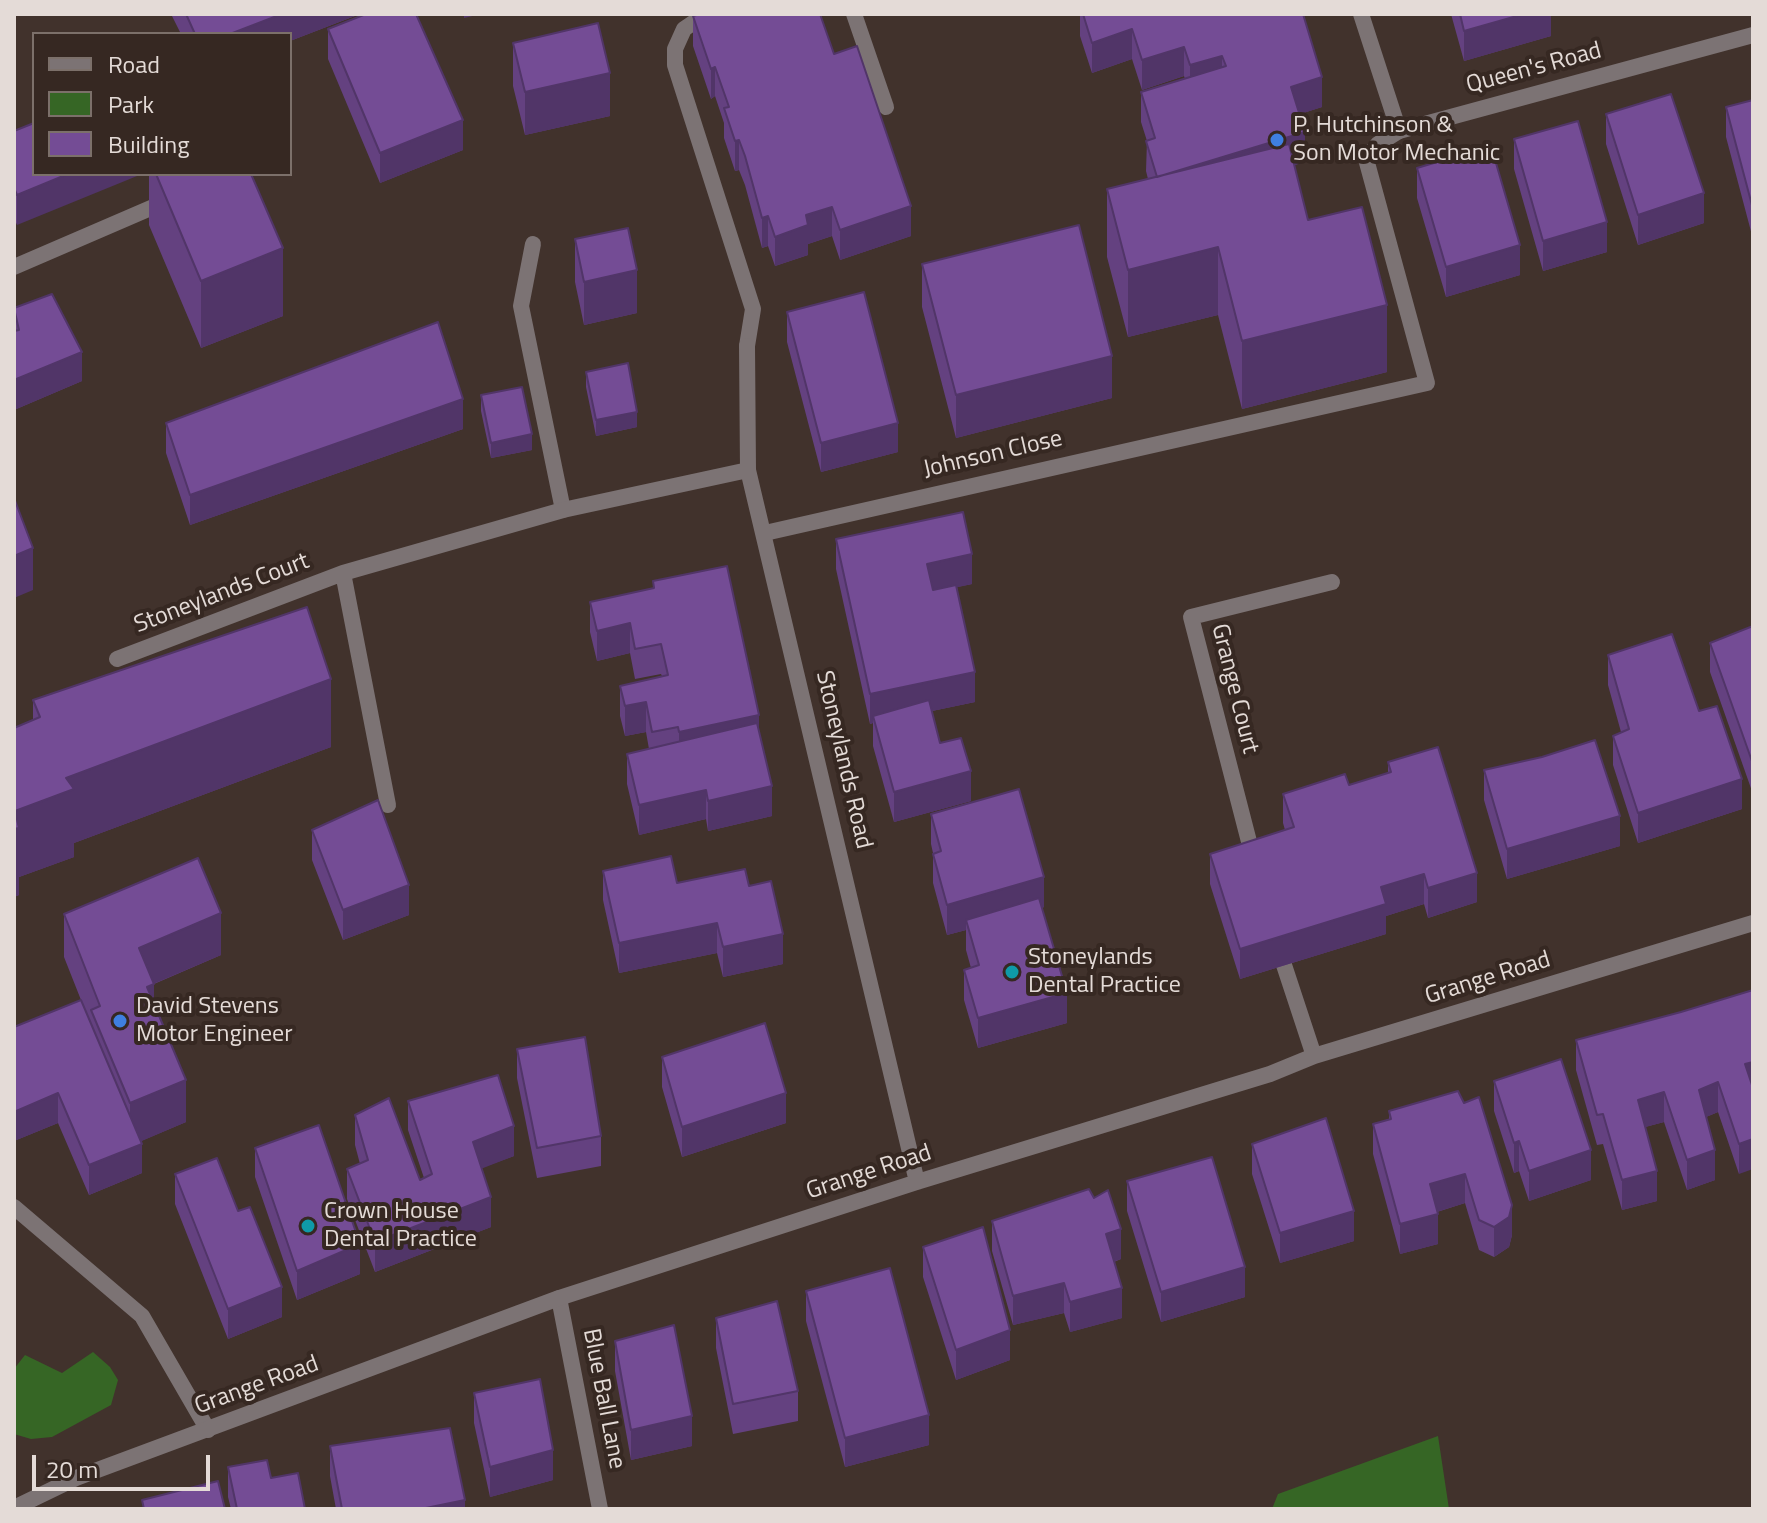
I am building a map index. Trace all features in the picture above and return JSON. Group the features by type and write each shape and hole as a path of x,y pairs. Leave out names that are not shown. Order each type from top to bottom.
{"street":[{"name":"Stoneylands Road","path":"706,14 684,29 675,49 675,65 753,309 747,346 748,470 917,1182"},
{"path":"854,14 886,107"},
{"path":"1361,14 1399,131"},
{"name":"Queen's Road","path":"1399,131 1753,35"},
{"name":"Johnson Close","path":"765,533 1232,424 1427,383 1366,159 1378,144 1399,131"},
{"path":"14,267 180,195"},
{"path":"533,244 521,306 563,510"},
{"name":"Stoneylands Court","path":"117,659 343,573 563,510 748,470"},
{"name":"Stoneylands Court","path":"343,573 388,805"},
{"name":"Grange Court","path":"1255,867 1191,617 1332,582"},
{"name":"Grange Road","path":"14,1508 76,1478 559,1298 917,1182 1270,1074 1314,1056 1753,923"},
{"path":"1284,965 1314,1056"},
{"path":"14,1207 142,1316 208,1430"},
{"name":"Blue Ball Lane","path":"559,1298 600,1509"}],"green space":[{"path":"93,1352 110,1367 118,1380 111,1405 52,1437 31,1439 14,1434 14,1369 25,1355 62,1373"},
{"path":"1438,1436 1449,1509 1272,1509 1278,1494"}],"building":[{"path":"186,14 282,14 235,32 194,32"},
{"path":"366,14 416,14 463,120 380,153 328,29"},
{"path":"820,14 834,54 857,46 911,206 840,230 832,207 806,215 808,225 775,237 768,216 762,218 745,156 739,140 735,141 724,108 729,107 715,67 711,69 693,16"},
{"path":"1083,14 1303,14 1322,77 1291,87 1305,132 1157,177 1146,141 1155,138 1141,92 1226,66 1222,56 1190,65 1184,47 1142,60 1132,29 1092,43"},
{"path":"1460,14 1524,14 1464,31"},
{"path":"598,23 610,73 525,92 513,43"},
{"path":"1671,94 1704,193 1638,215 1606,114"},
{"path":"1753,100 1753,209 1726,107"},
{"path":"1578,121 1607,222 1543,241 1514,139"},
{"path":"32,124 32,176 63,176 17,195 14,188 14,131"},
{"path":"1289,144 1308,220 1362,207 1387,305 1242,341 1218,247 1128,270 1107,189"},
{"path":"1491,146 1520,245 1446,267 1417,168"},
{"path":"157,176 252,176 283,248 201,281"},
{"path":"1079,225 1112,356 956,395 922,264"},
{"path":"628,228 637,270 584,282 575,239"},
{"path":"864,292 898,423 821,443 787,312"},
{"path":"52,294 82,352 14,380 14,331 19,330 14,308"},
{"path":"438,322 463,399 190,495 166,423"},
{"path":"628,363 637,412 596,420 586,372"},
{"path":"522,387 532,434 491,443 481,395"},
{"path":"14,498 33,548 14,556"},
{"path":"963,512 972,554 927,564 933,590 956,585 975,672 870,694 836,539"},
{"path":"727,566 759,715 679,732 678,727 652,732 646,702 625,706 620,686 668,675 661,644 635,649 630,623 597,631 590,602 654,588 653,581"},
{"path":"307,607 331,679 66,778 74,789 15,811 19,828 14,829 14,728 40,717 33,700"},
{"path":"1753,626 1753,764 1710,643"},
{"path":"1672,634 1699,711 1717,706 1742,779 1638,813 1613,736 1629,729 1608,655"},
{"path":"929,700 940,743 961,738 971,771 894,792 873,716"},
{"path":"757,723 772,786 708,801 706,790 639,805 627,754"},
{"path":"1595,740 1620,816 1507,849 1484,770 1542,757"},
{"path":"1438,747 1477,873 1428,888 1424,874 1381,887 1386,904 1240,949 1210,854 1294,827 1283,794 1345,774 1349,785 1391,772 1388,762"},
{"path":"1019,789 1044,877 947,905 933,854 941,851 931,814"},
{"path":"378,800 409,885 343,910 312,830"},
{"path":"671,856 677,883 745,869 749,886 771,881 783,934 723,947 717,923 619,943 603,871"},
{"path":"198,858 221,913 139,948 154,984 147,987 186,1080 130,1103 91,1010 100,1006 64,914"},
{"name":"Stoneylands Dental Practice","path":"1039,898 1067,993 978,1018 964,970 979,965 966,920"},
{"path":"1753,990 1753,1062 1745,1064 1753,1088 1753,1139 1739,1144 1718,1082 1699,1090 1715,1150 1687,1160 1664,1092 1638,1100 1657,1171 1622,1180 1603,1114 1597,1115 1576,1040"},
{"path":"81,1000 142,1144 89,1165 58,1093 14,1112 14,1027"},
{"path":"765,1023 786,1093 682,1127 662,1057"},
{"path":"585,1037 601,1136 537,1148 517,1049"},
{"path":"1561,1059 1591,1150 1529,1171 1519,1141 1514,1143 1494,1081"},
{"path":"498,1075 514,1126 473,1142 491,1197 375,1242 347,1169 368,1160 355,1115 389,1098 420,1180 432,1174 408,1101"},
{"path":"1458,1091 1464,1103 1479,1097 1512,1205 1509,1217 1494,1227 1479,1220 1465,1174 1430,1184 1438,1214 1400,1224 1373,1124 1391,1119 1389,1111"},
{"path":"1326,1118 1354,1211 1280,1233 1252,1144"},
{"name":"Crown House Dental Practice","path":"319,1125 360,1244 297,1271 255,1148"},
{"path":"1212,1157 1245,1267 1161,1292 1127,1181"},
{"path":"217,1158 238,1211 250,1207 282,1287 228,1309 175,1174"},
{"path":"1089,1189 1094,1198 1108,1190 1121,1229 1106,1234 1122,1288 1070,1302 1064,1283 1013,1296 992,1221"},
{"path":"983,1227 1010,1330 956,1350 923,1247"},
{"path":"890,1268 929,1415 845,1438 806,1291"},
{"path":"777,1301 798,1391 733,1404 716,1318"},
{"path":"674,1325 692,1416 631,1430 615,1341"},
{"path":"540,1379 553,1450 490,1467 474,1393"},
{"path":"450,1428 465,1500 421,1509 342,1509 330,1446"},
{"path":"267,1460 271,1478 298,1473 305,1509 237,1509 228,1467"},
{"path":"218,1481 225,1509 144,1509 142,1500"}],"place":[{"name":"P. Hutchinson & Son Motor Mechanic","path":"1277,140"},
{"name":"Stoneylands Dental Practice","path":"1012,972"},
{"name":"David Stevens Motor Engineer","path":"120,1021"},
{"name":"Crown House Dental Practice","path":"308,1226"}]}
